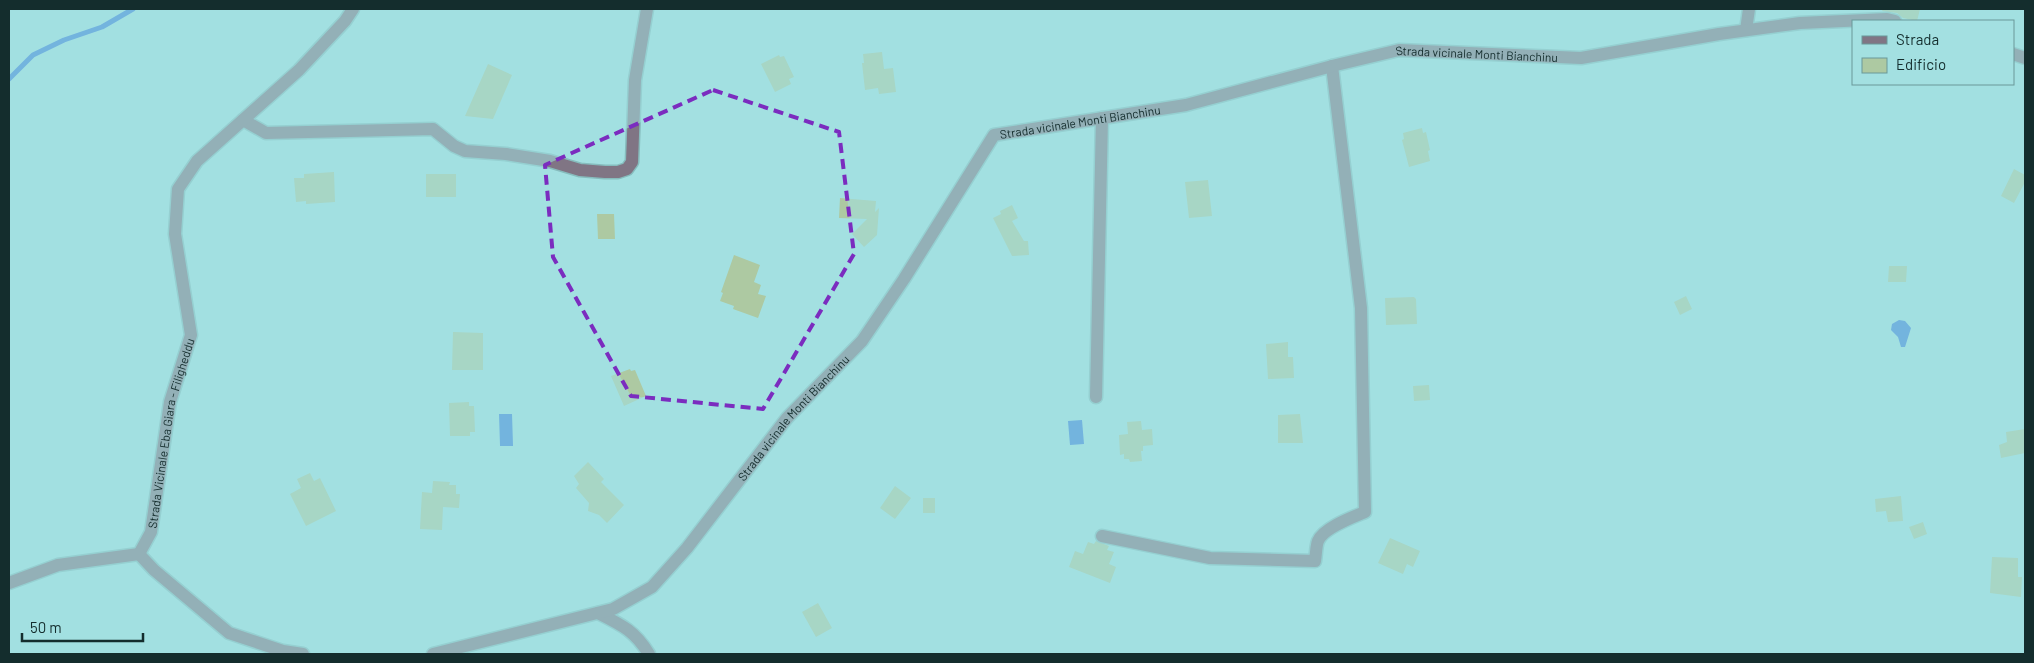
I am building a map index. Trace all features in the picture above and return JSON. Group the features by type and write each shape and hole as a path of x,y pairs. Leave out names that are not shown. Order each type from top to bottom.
{"street":[{"name":"Strada Vicinale Eba Giara - Filigheddu","path":"139,554 151,532 170,402 191,335 175,234 178,190 197,161 299,70 354,9"},
{"path":"243,120 266,132 433,129 454,146 465,150 550,161 580,170 618,172 627,169 632,162 635,80 647,9"},
{"path":"1746,30 1748,9"},
{"name":"Strada vicinale Monti Bianchinu","path":"1865,20 1892,20"},
{"name":"Strada vicinale Monti Bianchinu","path":"433,654 613,609 652,587 687,548 787,418 862,341 904,279 994,135 1186,105 1399,50 1582,58 1746,30 1800,23 1852,21"},
{"path":"1102,536 1210,558 1315,561 1318,540 1343,521 1365,512 1361,308 1332,66"},
{"path":"1096,397 1102,118"},
{"path":"9,583 58,565 139,554 154,570 229,632 283,651 303,654"},
{"path":"598,613 625,626 640,639 649,654"}],"highlighted area":[{"path":"713,90 839,132 854,254 763,409 631,396 553,257 545,165"}],"water":[{"path":"1899,320 1905,321 1911,328 1905,347 1901,347 1898,337 1891,330 1892,324"},
{"path":"499,414 512,414 513,446 500,446"},
{"path":"1082,420 1084,444 1070,445 1068,421"}],"building":[{"path":"1883,9 1920,9 1917,20 1903,18 1897,13 1882,11"},
{"path":"882,52 884,69 893,68 896,92 879,94 878,88 865,90 863,54"},
{"path":"779,55 780,57 784,56 794,77 789,79 791,84 775,92 761,64"},
{"path":"488,64 512,75 493,119 465,116"},
{"path":"1422,128 1423,133 1426,132 1430,150 1428,151 1430,161 1409,167 1402,140 1404,139 1403,133"},
{"path":"2014,169 2025,175 2025,182 2014,203 2001,196"},
{"path":"334,172 335,202 306,204 306,201 296,202 294,178 304,178 304,174"},
{"path":"426,174 456,174 456,197 426,197"},
{"path":"1208,180 1212,216 1189,218 1185,182"},
{"path":"840,198 876,201 875,212 879,208 877,235 864,247 852,234 867,219 839,218"},
{"path":"1012,205 1018,218 1012,221 1024,241 1028,241 1029,255 1012,256 993,218 1001,214 1000,211"},
{"path":"597,214 614,214 615,239 598,239"},
{"path":"734,255 760,265 754,282 761,285 758,294 766,296 758,318 733,309 734,306 720,301 723,293 721,292"},
{"path":"1889,266 1907,266 1906,282 1888,282"},
{"path":"1686,296 1692,309 1680,315 1674,302"},
{"path":"1414,297 1416,299 1417,324 1386,325 1385,298"},
{"path":"453,332 483,333 483,370 452,370"},
{"path":"1288,342 1288,357 1293,357 1294,378 1268,379 1266,344"},
{"path":"630,369 631,371 635,370 646,396 624,406 611,376"},
{"path":"1429,385 1430,400 1414,401 1413,386"},
{"path":"469,402 469,406 474,406 475,432 470,432 470,436 450,436 449,403"},
{"path":"1300,414 1303,443 1278,443 1278,415"},
{"path":"1141,421 1142,430 1152,429 1153,445 1143,446 1143,451 1141,451 1142,461 1130,462 1129,459 1124,459 1124,454 1120,455 1119,435 1128,434 1127,422"},
{"path":"2025,429 2025,453 2001,458 1999,445 2007,442 2006,432"},
{"path":"588,462 604,479 601,482 624,505 607,523 599,515 588,511 589,503 576,488 579,484 574,476"},
{"path":"310,473 314,481 320,478 336,511 306,526 290,494 301,488 297,479"},
{"path":"433,481 450,482 449,485 456,485 456,494 460,494 459,508 443,507 442,530 420,529 422,492 432,493"},
{"path":"895,486 911,498 895,519 880,508"},
{"path":"1901,496 1903,521 1888,522 1886,511 1876,512 1875,499"},
{"path":"923,498 935,498 935,513 923,513"},
{"path":"1923,522 1927,534 1914,539 1909,527"},
{"path":"1390,538 1420,551 1413,567 1407,564 1403,574 1378,563"},
{"path":"1096,541 1109,546 1107,550 1114,552 1109,564 1116,567 1110,583 1069,567 1075,551 1083,554 1088,542 1094,544"},
{"path":"1992,557 2018,558 2018,577 2022,577 2021,597 1990,593"},
{"path":"818,603 832,628 816,637 802,612"}],"waterway":[{"path":"9,79 33,55 64,40 102,27 133,9"}]}
